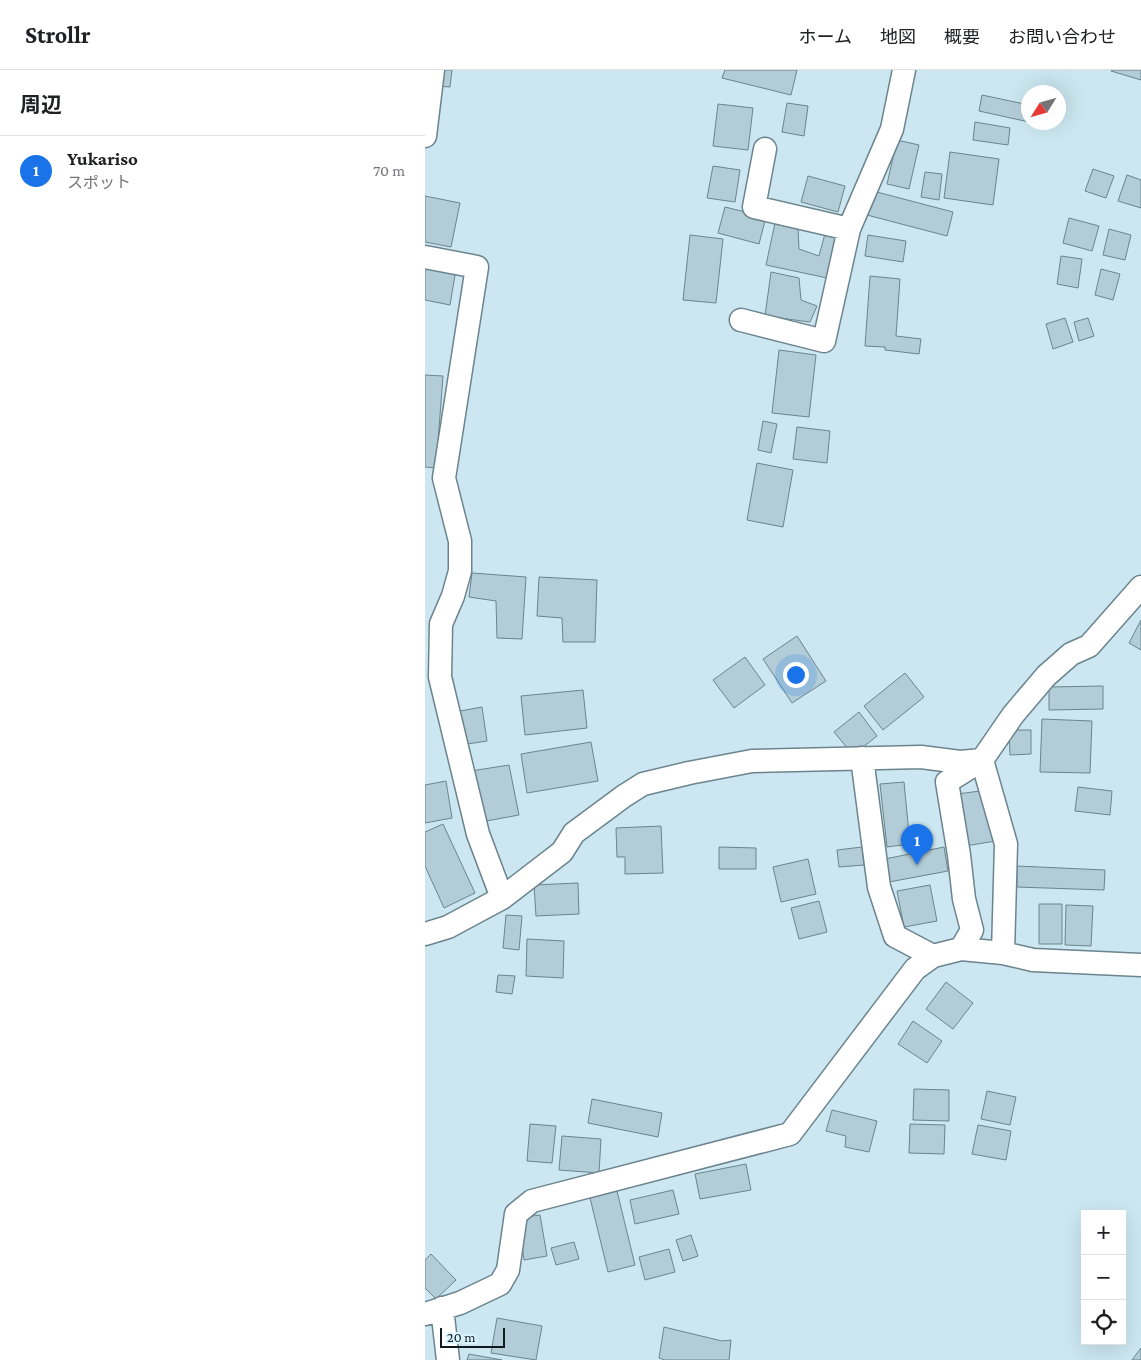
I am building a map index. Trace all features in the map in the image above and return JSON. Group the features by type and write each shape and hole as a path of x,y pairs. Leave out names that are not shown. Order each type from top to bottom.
{"street":[{"path":"425,136 433,70"},
{"path":"741,320 824,341 849,229 891,129 904,70"},
{"path":"765,149 754,207 849,229"},
{"path":"425,257 477,267 435,478 459,541 460,571 453,596 441,624 440,677 478,834 502,898"},
{"path":"961,949 972,930 964,899 947,782 983,760 1013,715 1046,676 1071,654 1089,646 1141,587"},
{"path":"425,934 448,927 502,898 562,852 574,833 643,784 751,761 921,757 960,762 983,760"},
{"path":"862,758 879,887 895,936 933,956"},
{"path":"983,760 1006,844 1003,953"},
{"path":"448,1360 433,1311 460,1303 500,1284 508,1270 515,1214 532,1201 790,1134 915,969 933,956 961,949 1003,953 1033,960 1141,965"}],"building":[{"path":"438,70 452,70 450,87 437,86"},
{"path":"725,70 797,70 791,95 722,78"},
{"path":"1141,70 1141,80 1111,71"},
{"path":"982,95 1021,103 1021,120 979,111"},
{"path":"787,103 808,106 804,136 782,132"},
{"path":"718,104 753,108 748,150 713,146"},
{"path":"975,122 1010,128 1008,145 973,140"},
{"path":"897,140 919,145 909,189 887,184"},
{"path":"950,152 999,159 993,205 944,198"},
{"path":"713,166 740,170 735,202 707,198"},
{"path":"1093,169 1114,176 1106,198 1085,191"},
{"path":"925,172 942,174 939,200 921,197"},
{"path":"1127,175 1141,180 1141,208 1118,201"},
{"path":"808,176 845,186 838,212 801,202"},
{"path":"873,191 953,212 947,236 867,215"},
{"path":"425,196 460,203 451,247 425,242"},
{"path":"725,207 766,217 759,244 718,233"},
{"path":"1069,218 1099,226 1092,251 1063,243"},
{"path":"775,223 798,228 799,249 819,256 826,230 841,237 832,279 766,265"},
{"path":"1109,229 1131,235 1125,260 1103,255"},
{"path":"690,235 723,239 716,303 683,300"},
{"path":"868,235 906,241 903,262 865,256"},
{"path":"1061,256 1082,259 1078,288 1057,284"},
{"path":"425,264 456,269 450,305 425,300"},
{"path":"1101,269 1120,274 1113,300 1095,295"},
{"path":"771,272 799,278 801,300 817,306 810,322 765,316"},
{"path":"870,276 900,279 896,336 921,339 919,354 885,350 885,347 865,346"},
{"path":"1065,318 1073,342 1053,349 1046,324"},
{"path":"1088,318 1094,336 1079,341 1074,322"},
{"path":"779,350 816,355 809,417 772,413"},
{"path":"425,375 443,376 436,468 425,467"},
{"path":"763,421 777,424 771,453 758,450"},
{"path":"797,427 830,431 827,463 793,459"},
{"path":"757,463 793,470 783,527 747,520"},
{"path":"472,573 526,577 522,639 497,638 496,601 469,597"},
{"path":"539,577 597,580 595,642 563,642 562,618 537,616"},
{"path":"1141,620 1141,650 1129,643"},
{"path":"797,636 826,681 792,703 763,659"},
{"path":"745,657 765,685 734,708 713,680"},
{"path":"905,673 924,697 883,730 864,706"},
{"path":"1103,686 1103,709 1049,710 1049,687"},
{"path":"583,690 587,728 525,735 521,696"},
{"path":"482,707 487,741 461,745 455,712"},
{"path":"859,712 877,736 853,755 834,732"},
{"path":"1042,719 1092,721 1090,773 1040,772"},
{"path":"1009,730 1031,730 1031,754 1010,755"},
{"path":"591,742 598,781 527,793 521,754"},
{"path":"509,765 519,815 481,822 471,771"},
{"path":"446,781 452,818 425,823 425,785"},
{"path":"904,782 910,844 887,847 880,784"},
{"path":"1078,787 1112,791 1110,815 1075,811"},
{"path":"988,790 996,841 965,846 957,794"},
{"path":"443,824 475,893 444,908 425,866 425,832"},
{"path":"661,826 663,873 625,874 625,857 617,857 616,828"},
{"path":"719,847 756,848 756,869 719,869"},
{"path":"862,847 864,865 839,867 837,850"},
{"path":"944,847 948,871 889,882 885,859"},
{"path":"808,859 816,894 781,902 773,867"},
{"path":"1017,866 1105,870 1104,890 1017,887"},
{"path":"578,883 579,914 536,916 534,885"},
{"path":"930,885 937,921 904,927 897,891"},
{"path":"819,901 827,932 799,939 791,908"},
{"path":"1039,904 1062,904 1062,944 1039,944"},
{"path":"1066,905 1093,906 1091,946 1065,945"},
{"path":"506,915 522,916 519,950 503,948"},
{"path":"527,939 564,941 563,978 526,976"},
{"path":"498,975 515,976 512,994 496,992"},
{"path":"946,982 973,1003 953,1029 926,1009"},
{"path":"913,1021 942,1041 927,1063 898,1044"},
{"path":"914,1089 949,1090 949,1121 913,1120"},
{"path":"987,1091 1016,1097 1010,1125 981,1119"},
{"path":"592,1099 662,1113 658,1137 588,1123"},
{"path":"832,1110 877,1121 869,1152 845,1147 846,1136 826,1131"},
{"path":"530,1124 556,1126 552,1163 527,1161"},
{"path":"910,1124 945,1125 944,1154 909,1153"},
{"path":"978,1125 1011,1131 1006,1160 972,1154"},
{"path":"562,1136 601,1139 599,1173 559,1170"},
{"path":"746,1164 751,1190 700,1199 695,1174"},
{"path":"673,1190 679,1214 635,1224 630,1200"},
{"path":"617,1191 635,1265 608,1272 590,1198"},
{"path":"540,1215 547,1256 524,1260 518,1218"},
{"path":"691,1235 698,1256 683,1261 676,1240"},
{"path":"574,1242 579,1259 556,1265 551,1248"},
{"path":"669,1249 675,1272 645,1280 639,1257"},
{"path":"431,1254 456,1280 436,1299 425,1288 425,1260"},
{"path":"497,1318 542,1326 536,1360 491,1353"},
{"path":"664,1327 722,1341 731,1340 729,1360 665,1360 659,1358"},
{"path":"1141,1348 1141,1360 1132,1360"},
{"path":"469,1354 502,1360 467,1360"}],"place":[{"name":"Yukariso","path":"917,865"}]}
